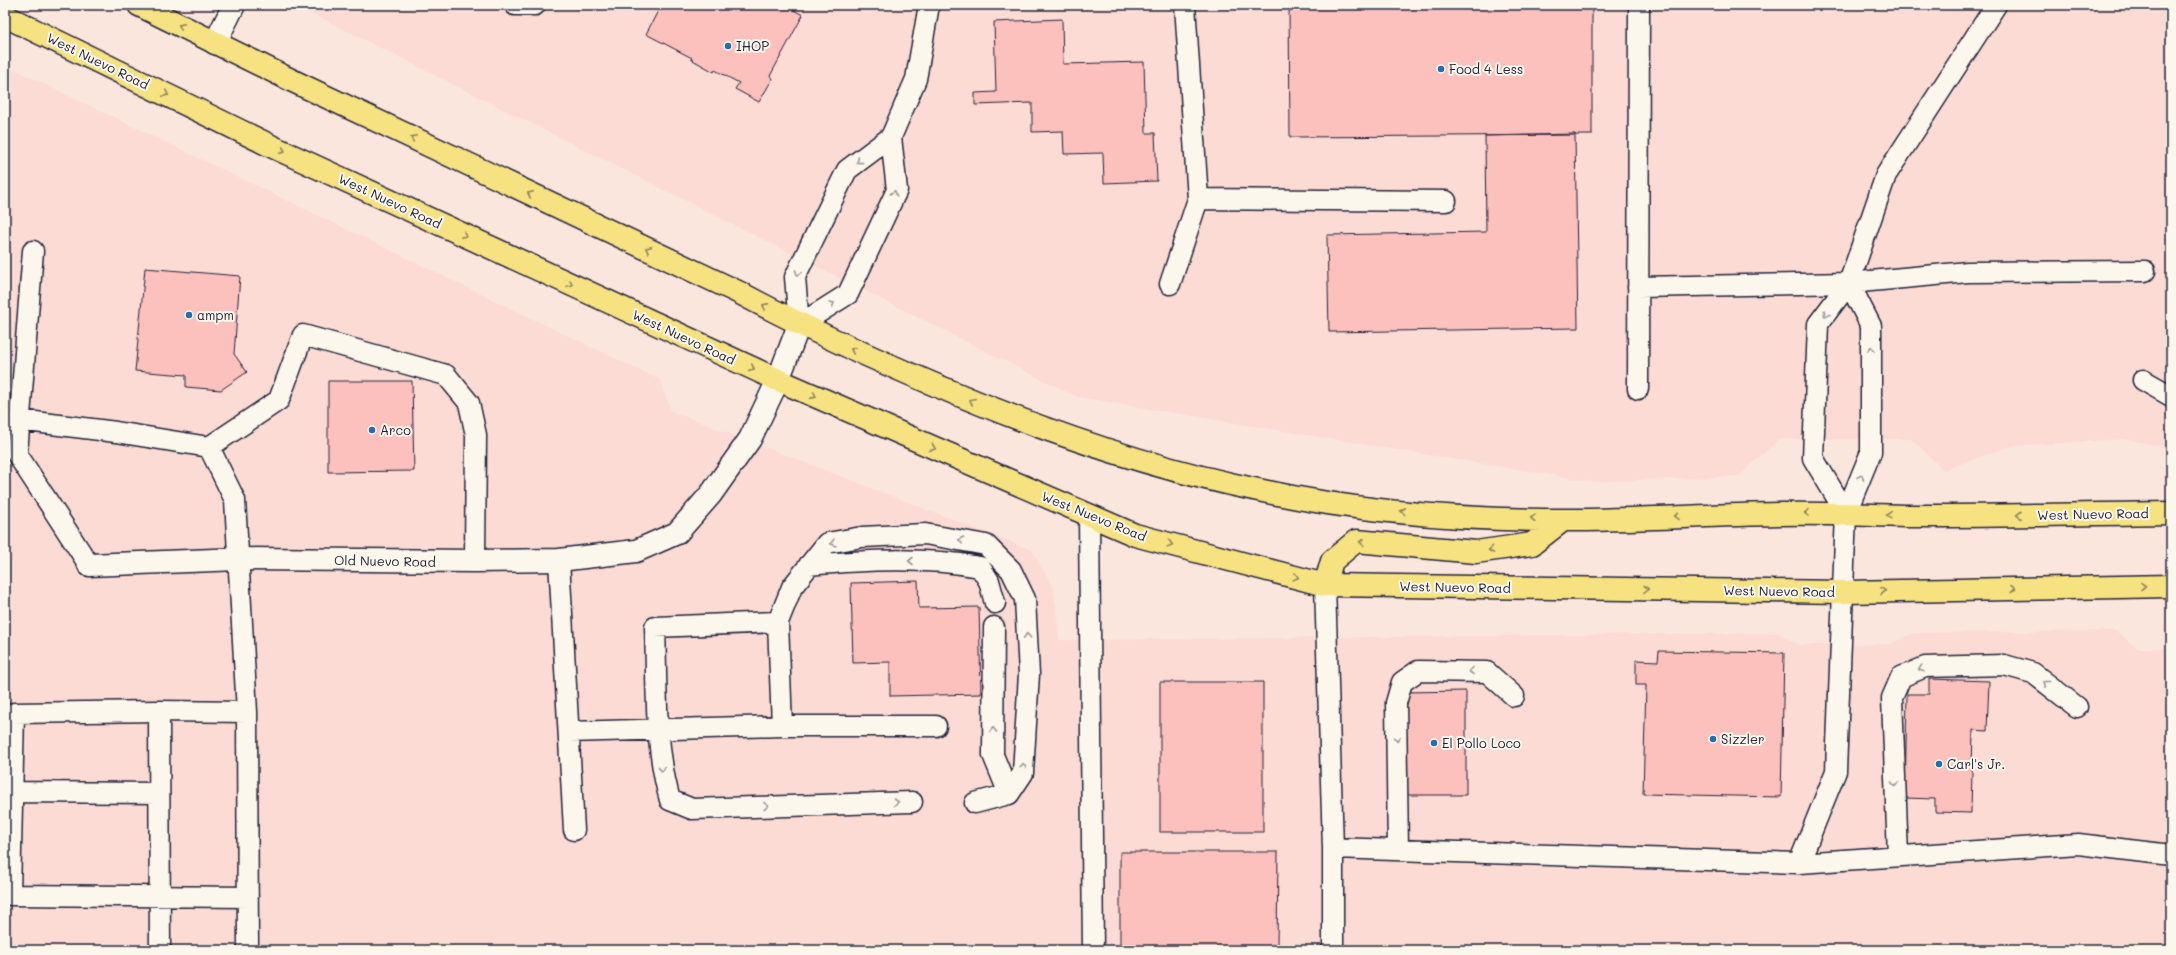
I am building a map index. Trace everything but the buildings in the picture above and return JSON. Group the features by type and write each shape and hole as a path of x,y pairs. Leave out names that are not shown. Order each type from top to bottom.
{"main road":[{"name":"West Nuevo Road","path":"139,5 740,293 799,325 861,354 1008,416 1097,447 1181,473 1265,492 1337,504 1429,514 1563,520 1846,513 1915,516 2171,513"},
{"name":"West Nuevo Road","path":"5,16 271,146 778,380 1135,535 1325,585 1844,592 2171,586"},
{"path":"1325,585 1332,561 1356,541 1476,552 1532,544 1563,520"}],"street":[{"path":"216,43 234,5"},
{"path":"778,380 799,325"},
{"name":"Old Nuevo Road","path":"89,565 239,559 475,561 559,560 636,551 678,533 711,494 750,439 778,380"}],"lane":[{"path":"515,5 535,5"},
{"path":"890,137 897,190 848,294 799,325 795,277 847,170 890,137 916,79 929,5"},
{"path":"1170,284 1198,199 1185,5"},
{"path":"1638,389 1639,5"},
{"path":"1846,513 1813,458 1818,324 1849,283 1886,175 1996,5"},
{"path":"1198,199 1446,201"},
{"path":"33,251 17,454 89,565"},
{"path":"1638,287 1849,283 1968,272 2144,271"},
{"path":"1799,863 1836,772 1846,513 1871,452 1871,326 1849,283"},
{"path":"19,420 116,432 209,447 279,400 303,335 446,375 469,403 476,435 475,561"},
{"path":"2143,380 2171,396"},
{"path":"209,447 235,500 247,712 248,950"},
{"path":"1089,515 1093,950"},
{"path":"782,726 778,622 792,587 827,543 862,537 925,534 986,545 1011,570 1025,599 1029,674 1023,773 1009,794 975,803"},
{"path":"559,560 574,830"},
{"path":"809,565 847,561 950,561 980,566 989,581 995,603"},
{"path":"1325,585 1333,848 1333,950"},
{"path":"778,622 655,627 659,730 663,774 670,800 692,809 912,802"},
{"path":"994,627 993,755 1009,794"},
{"path":"1898,856 1892,698 1901,677 1925,667 2004,665 2033,673 2077,707"},
{"path":"1398,850 1396,703 1402,682 1418,671 1487,672 1514,696"},
{"path":"247,712 159,710 9,712 12,792 10,895 248,897"},
{"path":"159,710 160,950"},
{"path":"569,732 782,726 936,726"},
{"path":"12,792 159,793"},
{"path":"1333,848 1799,863 2078,844 2171,855"}],"shaded area":[{"path":"314,5 2171,5 2171,448 2124,439 2011,446 1944,470 1911,439 1779,439 1739,476 1594,482 1077,397 313,14"},
{"path":"5,65 660,380 671,411 1032,550 1054,589 1059,640 1778,633 1798,645 1889,644 1915,633 2116,631 2137,648 2171,648 2171,950 5,950"}],"place":[{"name":"IHOP","path":"728,46"},
{"name":"Food 4 Less","path":"1441,69"},
{"name":"ampm","path":"189,315"},
{"name":"Arco","path":"372,430"},
{"name":"Sizzler","path":"1713,739"},
{"name":"El Pollo Loco","path":"1434,743"},
{"name":"Carl's Jr.","path":"1939,764"}]}
